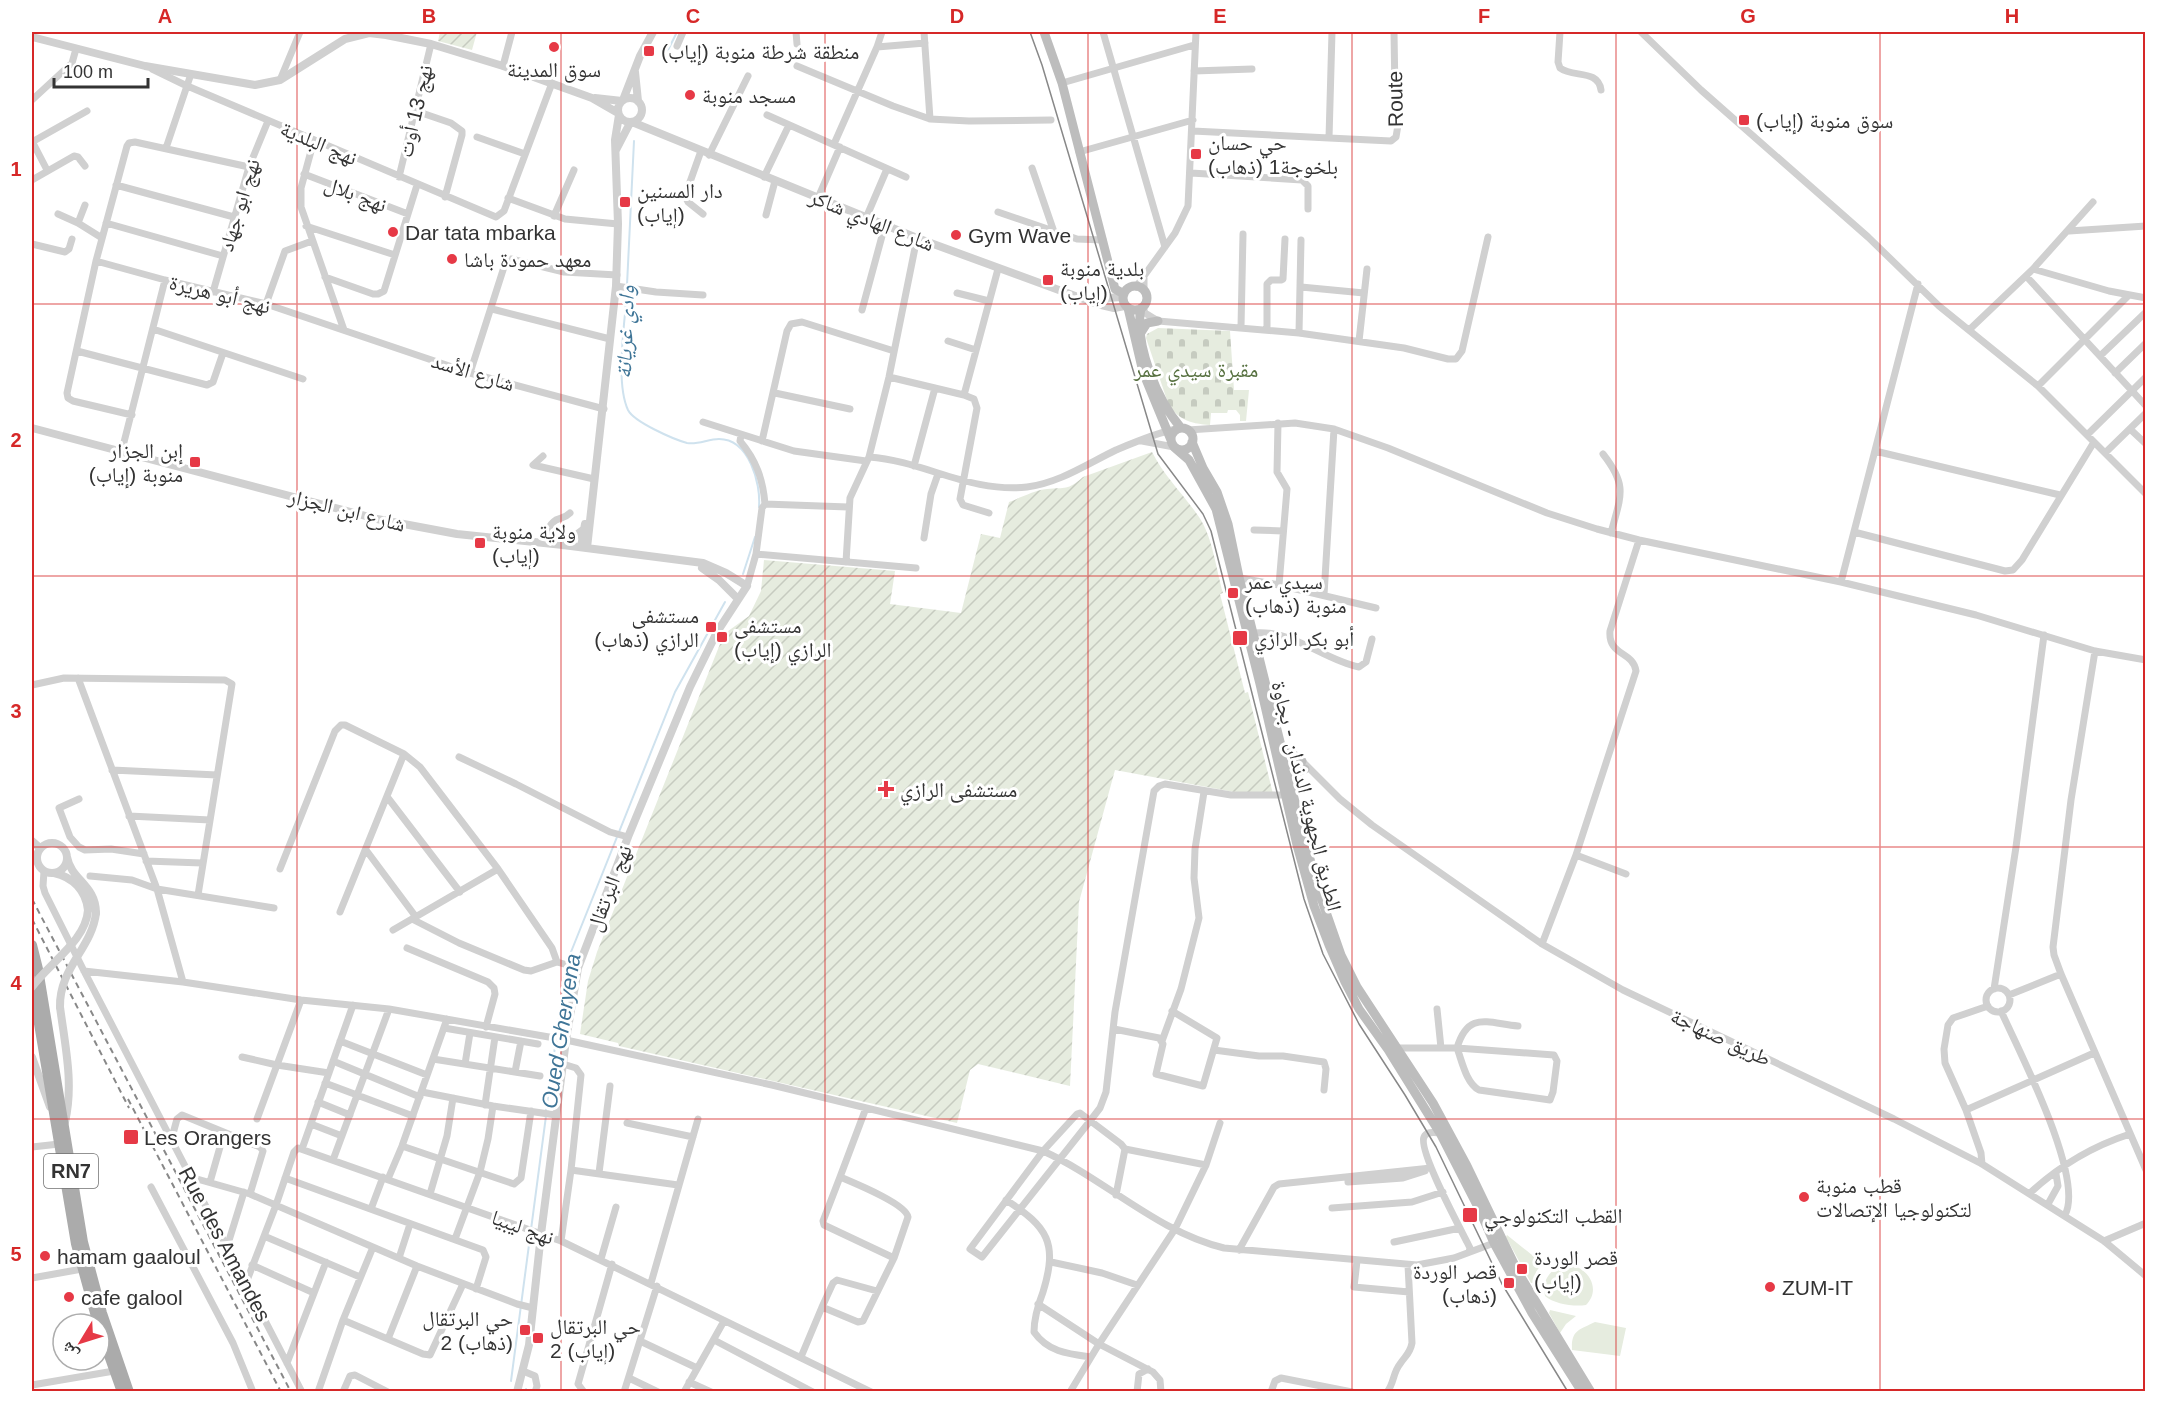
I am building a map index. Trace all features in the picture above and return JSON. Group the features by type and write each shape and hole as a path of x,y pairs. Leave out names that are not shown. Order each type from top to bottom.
{"main road":[{"name":"الطريق الجهوية الدندان - بجاوة","path":"1044,32 1062,83 1111,274 1123,299 1143,372 1217,492 1228,524 1236,577 1260,684 1282,764 1290,781 1314,875 1341,955 1357,987 1433,1103 1456,1143 1498,1242 1532,1313 1582,1392"},
{"path":"1111,274 1123,286 1137,288"},
{"name":"الطريق الجهوية الدندان - بجاوة","path":"1137,288 1146,301 1139,319 1140,334 1160,396 1180,435 1189,460 1216,509 1254,633 1281,745 1285,795 1314,906 1345,982 1359,1009 1389,1051 1440,1133 1498,1242 1591,1392"},
{"path":"1123,299 1137,288"},
{"path":"1108,297 1123,299 1136,310 1142,308"},
{"path":"1140,334 1147,323 1158,321"},
{"path":"1281,745 1307,768 1297,772 1290,781"},
{"name":"RN7","path":"32,945 38,969 59,1125 59,1143 82,1269 94,1312"},
{"name":"RN7","path":"32,982 88,1265 129,1392"},
{"name":"RN7","path":"111,1363 122,1392"}],"street":[{"path":"280,80 300,32"},
{"path":"502,66 512,32"},
{"path":"584,548 604,409 610,339 618,286 616,275 618,224 616,130 618,107 653,32"},
{"path":"676,46 683,32"},
{"path":"796,32 797,44"},
{"path":"818,198 882,32"},
{"path":"924,32 930,119"},
{"path":"1103,32 1166,247"},
{"path":"1137,288 1166,247 1186,212 1189,199 1196,32"},
{"path":"1193,131 1329,138 1332,32"},
{"name":"Route","path":"1329,138 1391,141 1396,137 1398,125 1394,32"},
{"path":"1560,32 1558,62 1560,68 1566,72 1584,74 1594,78 1601,90"},
{"path":"1641,32 1701,90 1869,237 1939,306 2038,386 2145,493"},
{"path":"32,37 145,66 249,85 266,85 280,80 345,39 369,33 387,33 431,44 552,83 592,98 619,114 624,121 634,121"},
{"path":"877,47 925,43"},
{"name":"نهج 13 أوت","path":"399,177 431,44"},
{"path":"1062,83 1194,45"},
{"path":"32,100 72,63 76,49"},
{"name":"نهج البلدية","path":"145,66 185,86 493,217 503,213 508,198"},
{"path":"797,66 930,119 1052,120"},
{"path":"1194,71 1252,69"},
{"path":"616,150 642,109 638,101 635,71"},
{"path":"166,147 190,74"},
{"path":"703,214 688,202 685,196 705,153 748,76"},
{"path":"552,83 508,198 554,216 576,221 618,224"},
{"path":"592,98 622,101 631,98 638,101"},
{"path":"47,170 32,142 87,111"},
{"path":"416,111 451,123 462,131 445,197"},
{"path":"767,115 906,177"},
{"path":"1079,152 1193,120"},
{"name":"نهج ابو جهاد","path":"213,292 249,167 268,121"},
{"name":"شارع الهادي شاكر","path":"634,121 664,136 764,177 998,269 1108,307 1123,299"},
{"path":"764,177 789,125"},
{"path":"477,137 525,154"},
{"path":"314,140 300,196 306,226 344,330"},
{"path":"132,415 68,398 96,261 129,143 166,147 249,167"},
{"path":"32,180 74,156 78,157 85,166"},
{"path":"1032,168 1054,232"},
{"path":"866,218 887,169"},
{"path":"554,216 574,170"},
{"path":"1191,173 1302,180 1308,186 1308,209"},
{"name":"نهج بلال","path":"304,174 408,214"},
{"path":"766,215 775,181"},
{"path":"116,185 234,217"},
{"path":"325,277 373,294 381,293 386,287 417,185"},
{"path":"1969,330 2026,276 2093,202"},
{"path":"78,223 85,205"},
{"path":"998,213 1077,239 1102,240"},
{"path":"58,214 102,238"},
{"path":"106,223 223,256"},
{"path":"862,310 885,225"},
{"path":"306,226 395,255"},
{"path":"2069,231 2145,226"},
{"path":"1241,327 1243,234"},
{"path":"1142,308 1146,314 1158,321 1267,329 1404,348 1448,359 1456,358 1462,351 1488,237"},
{"path":"846,562 848,507 853,490 868,459 889,377 917,238"},
{"path":"32,244 65,252 72,239"},
{"path":"1267,329 1267,284 1271,280 1284,279 1285,239"},
{"path":"1299,333 1301,240"},
{"path":"266,304 285,251 312,241"},
{"path":"1285,250 1301,250"},
{"path":"470,373 504,267 511,259 564,272 616,275"},
{"name":"نهج أبو هريرة","path":"96,261 266,304 344,330"},
{"path":"964,395 998,269"},
{"path":"1359,341 1367,269"},
{"path":"2032,269 2128,296 2145,298"},
{"path":"2026,276 2145,406"},
{"path":"122,450 165,280"},
{"path":"1841,582 1918,284"},
{"path":"618,286 703,295"},
{"path":"1301,287 1364,293"},
{"path":"957,293 989,302"},
{"path":"2038,386 2128,296"},
{"name":"شارع الهادي شاكر","path":"1081,299 1108,297"},
{"path":"492,309 610,339"},
{"path":"2100,356 2145,312"},
{"path":"762,441 775,393 787,331 791,324 798,321 894,351"},
{"path":"153,329 303,379"},
{"name":"شارع الأسد","path":"344,330 470,373 604,409"},
{"path":"948,341 976,350"},
{"path":"2115,373 2145,343"},
{"path":"77,351 210,385 223,353"},
{"path":"889,377 974,399 977,408 960,495 961,502 968,507 989,513"},
{"path":"2087,435 2145,377"},
{"path":"914,466 935,388"},
{"path":"775,393 850,409"},
{"path":"2105,453 2145,413"},
{"path":"704,422 803,453 891,459 963,481 1005,487 1041,484 1139,441 1194,434 1200,429 1278,423 1307,424 1334,429 1382,446 1562,519 1639,540 1841,582 1976,615 2095,651 2145,660"},
{"path":"1278,423 1277,472 1287,489 1279,585"},
{"name":"شارع ابن الجزار","path":"32,428 377,519 447,533 703,563 747,586"},
{"path":"1324,595 1334,429"},
{"path":"2130,429 2145,444"},
{"path":"741,435 740,441 754,459 760,473 765,504 762,508 756,554 747,586"},
{"path":"1139,441 1180,435"},
{"path":"1854,532 2011,571 2022,560 2094,442"},
{"path":"1875,450 2060,495"},
{"path":"1603,453 1615,470 1620,483 1620,501 1611,532"},
{"path":"543,456 533,465 594,479"},
{"path":"924,538 931,494 938,474"},
{"path":"765,504 848,507"},
{"path":"544,543 546,533 555,521 570,513"},
{"path":"1254,530 1283,531"},
{"path":"563,545 586,531"},
{"path":"586,531 603,551"},
{"path":"1542,944 1576,855 1636,671 1633,662 1613,647 1609,640 1639,540"},
{"path":"756,554 916,568"},
{"name":"شارع ابن الجزار","path":"669,560 711,573 738,599"},
{"path":"1236,577 1376,608"},
{"name":"نهج البرتقال","path":"517,1392 523,1371 525,1306 538,1233 553,1114 563,1064 563,1040 575,968 625,836 690,687 717,632 747,586"},
{"path":"1254,633 1264,632 1286,637 1359,667 1366,662 1372,639"},
{"path":"2009,995 2008,1006 2001,1011 1995,1011 1988,1006 1987,997 1994,989 2012,879 2044,635"},
{"path":"2095,651 2052,936 2054,956 2061,974 2145,1170"},
{"path":"78,678 157,889 183,982"},
{"path":"32,685 57,679 78,678 229,681 233,688 198,895"},
{"path":"280,869 338,728 345,725 404,754 420,767 498,869 552,948 558,963"},
{"path":"340,912 404,754"},
{"path":"459,757 610,832 625,836"},
{"path":"1282,764 1307,768"},
{"name":"طريق صنهاجة","path":"1307,768 1372,825 1542,944 1623,990 1894,1119 1982,1164 2104,1241 2145,1276"},
{"path":"112,771 217,775"},
{"path":"1206,1165 1125,1149 1090,1121 1080,1113 1074,1116 1043,1151 970,1249 982,1257 1059,1158 1090,1121 1100,1108 1106,1092 1114,1012 1154,791 1166,784 1204,792 1247,796 1285,795"},
{"path":"1172,1011 1217,1038 1203,1086 1156,1074 1162,1041 1172,1011 1181,989 1199,918 1194,878 1195,849 1204,792"},
{"path":"388,798 460,892"},
{"path":"79,799 59,808 75,844 85,850 111,849 145,858 202,863"},
{"path":"129,816 210,820"},
{"path":"32,841 40,848"},
{"path":"59,1125 69,1103 70,1084 60,1006 64,980 92,931 92,911 92,894 71,869 62,847 56,843 49,843 40,848 37,862 47,872 63,876 75,884 92,911"},
{"path":"366,850 414,918 459,943 524,970 531,971 558,963 575,968"},
{"path":"1576,855 1626,874"},
{"path":"47,872 61,870 67,857"},
{"path":"393,930 498,869"},
{"name":"Rue des Amandes","path":"47,872 43,886 45,893 302,1392"},
{"path":"90,876 132,880 157,889 274,908"},
{"path":"32,987 81,934 92,911"},
{"path":"407,948 488,982 494,988 495,994 486,1027"},
{"path":"84,971 183,982 301,1000 389,1009 486,1027 539,1040"},
{"path":"2009,995 2061,974"},
{"path":"1994,989 2001,988 2009,995"},
{"path":"257,1119 301,1000"},
{"path":"246,1283 295,1150 302,1149 353,1005"},
{"path":"1982,1164 1981,1153 1966,1110 1945,1063 1944,1049 1948,1025 1953,1018 1988,1006"},
{"path":"333,1160 389,1009"},
{"path":"1437,1009 1441,1048"},
{"path":"2001,1011 2066,1165 2070,1198 2069,1208 2065,1215"},
{"path":"371,1209 402,1146 447,1019"},
{"path":"1396,1048 1457,1048 1554,1055 1557,1061 1552,1099 1548,1101 1476,1089 1471,1084 1457,1048 1464,1032 1472,1023 1518,1026"},
{"path":"444,1028 521,1041 563,1040 866,1108 1043,1151 1059,1158 1116,1195 1202,1243 1239,1250 1408,1265 1428,1264 1454,1258 1498,1242"},
{"path":"1113,1029 1159,1038 1162,1041"},
{"path":"465,1064 470,1033"},
{"path":"455,1239 480,1172 488,1139 490,1068 495,1037"},
{"path":"340,1041 428,1076"},
{"path":"515,1072 521,1041"},
{"path":"1214,1050 1324,1062 1326,1069 1324,1090"},
{"path":"1966,1110 2094,1053"},
{"path":"32,1057 59,1125"},
{"path":"242,1057 329,1073"},
{"path":"433,1059 540,1076"},
{"path":"333,1061 365,1075 421,1094 553,1114"},
{"path":"561,1241 581,1075 576,1068 563,1064"},
{"path":"325,1083 413,1116"},
{"path":"599,1173 610,1086"},
{"path":"430,1194 447,1136 453,1098"},
{"path":"318,1102 350,1115"},
{"path":"866,1108 823,1221 824,1225 894,1258"},
{"path":"402,1146 514,1184 519,1181 533,1112"},
{"path":"171,1141 180,1115 256,1144 262,1149 227,1247"},
{"path":"624,1392 640,1341 678,1185 698,1119"},
{"path":"627,1123 693,1137"},
{"path":"1070,1392 1175,1229 1206,1165 1220,1123"},
{"path":"311,1124 342,1136"},
{"path":"1456,1143 1445,1133 1430,1132 1424,1138 1429,1168 1470,1248 1469,1252"},
{"path":"210,1182 224,1133"},
{"path":"2030,1193 2066,1165 2112,1140 2130,1134"},
{"path":"32,1147 59,1143"},
{"name":"نهج ليبيا","path":"302,1149 561,1241 654,1284 867,1391"},
{"path":"1116,1195 1125,1149"},
{"path":"1348,1182 1403,1178 1429,1168"},
{"path":"1239,1250 1274,1187 1279,1184 1429,1168"},
{"path":"571,1170 678,1185"},
{"path":"2048,1204 2058,1186 2056,1174"},
{"path":"190,1177 247,1193 417,1266 525,1306"},
{"path":"822,1308 861,1323 894,1258 908,1217 907,1212 874,1192 840,1177"},
{"path":"285,1178 480,1249 486,1257 476,1289"},
{"path":"151,1187 233,1343 253,1392"},
{"path":"1332,1208 1412,1202 1443,1192"},
{"path":"1006,1200 1034,1220 1046,1236 1050,1249 1051,1262 1038,1304 1034,1332 1041,1341 1060,1352 1091,1357"},
{"path":"601,1259 616,1207"},
{"path":"2104,1241 2145,1222"},
{"path":"399,1258 410,1224"},
{"path":"1394,1242 1460,1228"},
{"path":"264,1236 360,1277"},
{"path":"318,1392 343,1320 373,1247"},
{"path":"1357,1261 1354,1287 1409,1292"},
{"path":"287,1363 326,1262"},
{"path":"1051,1262 1102,1273 1137,1285"},
{"path":"584,1392 578,1384 612,1264"},
{"path":"252,1265 314,1293"},
{"path":"1387,1392 1400,1363 1410,1351 1412,1343 1408,1265"},
{"path":"388,1339 417,1266"},
{"path":"32,1278 82,1269"},
{"path":"801,1357 833,1283 837,1280 877,1291"},
{"path":"343,1320 430,1355 463,1284"},
{"path":"1038,1304 1099,1344 1148,1369 1160,1380 1161,1392"},
{"path":"684,1392 724,1321"},
{"path":"714,1340 813,1392"},
{"path":"640,1341 697,1368"},
{"path":"1137,1392 1139,1374 1148,1369"},
{"path":"32,1385 114,1371"},
{"path":"523,1371 535,1376 536,1392"},
{"path":"343,1392 350,1376 356,1375 388,1392"},
{"path":"629,1378 658,1392"},
{"path":"1271,1392 1275,1381 1281,1378 1350,1391"},
{"path":"689,1382 711,1392"},
{"path":"42,1383 43,1392"}],"green space":[{"path":"440,32 477,32 472,50 438,41"},
{"name":"مقبرة سيدي عمر","path":"1158,328 1230,331 1234,390 1249,390 1246,421 1240,421 1240,415 1236,410 1228,410 1227,413 1211,413 1210,425 1187,420 1173,411 1169,406 1146,338 1147,334"},
{"name":"مستشفى الرازي","path":"1152,452 1162,469 1199,517 1208,534 1223,593 1220,594 1245,693 1248,692 1273,794 1234,792 1115,770 1079,902 1070,1086 978,1064 970,1070 957,1123 619,1046 618,1043 580,1034 588,981 597,952 724,634 749,616 761,591 764,560 895,571 890,604 961,613 981,534 1000,538 1009,502 1038,491 1070,486 1083,477"},
{"path":"1507,1235 1542,1263 1533,1283 1506,1237"},
{"path":"1568,1264 1582,1269 1593,1286 1591,1299 1586,1305 1564,1304 1545,1296 1546,1279 1557,1268"},
{"path":"1550,1310 1576,1316 1560,1333 1549,1313"},
{"path":"1595,1322 1626,1328 1620,1356 1572,1350 1575,1334"}],"waterway":[{"name":"وادي غريانة","path":"667,52 677,32"},
{"name":"وادي غريانة","path":"627,285 634,141"},
{"name":"وادي غريانة","path":"627,291 621,368 624,398 628,410 646,425 687,443 719,439 738,446 751,464 755,475 759,507"},
{"name":"وادي غريانة","path":"743,574 755,537"},
{"name":"Oued Gheryena","path":"567,962 675,692 725,602"},
{"name":"Oued Gheryena","path":"546,1111 566,968"},
{"name":"Oued Gheryena","path":"511,1381 546,1116"}],"tram line":[{"path":"1030,32 1042,65 1158,454 1203,514 1211,531 1304,899 1323,954 1359,1024 1436,1147 1502,1284 1568,1392"}],"railway":[{"path":"32,899 291,1392"},
{"path":"32,919 129,1108"},
{"path":"128,1099 281,1392"}],"place":[{"name":"سوق المدينة","path":"554,47"},
{"name":"منطقة شرطة منوبة (إياب)","path":"649,51"},
{"name":"مسجد منوبة","path":"690,95"},
{"name":"سوق منوبة (إياب)","path":"1744,120"},
{"name":"حي حسان بلخوجة1 (ذهاب)","path":"1196,154"},
{"name":"دار المسنين (إياب)","path":"625,202"},
{"name":"Dar tata mbarka","path":"393,232"},
{"name":"Gym Wave","path":"956,235"},
{"name":"معهد حمودة باشا","path":"452,259"},
{"name":"بلدية منوبة (إياب)","path":"1048,280"},
{"name":"إبن الجزار منوبة (إياب)","path":"195,462"},
{"name":"ولاية منوبة (إياب)","path":"480,543"},
{"name":"سيدي عمر منوبة (ذهاب)","path":"1233,593"},
{"name":"مستشفى الرازي (ذهاب)","path":"711,627"},
{"name":"مستشفى الرازي (إياب)","path":"722,637"},
{"name":"أبو بكر الرازي","path":"1240,638"},
{"name":"مستشفى الرازي","path":"886,789"},
{"name":"Les Orangers","path":"131,1137"},
{"name":"قطب منوبة لتكنولوجيا الإتصالات","path":"1804,1197"},
{"name":"القطب التكنولوجي","path":"1470,1215"},
{"name":"hamam gaaloul","path":"45,1256"},
{"name":"قصر الوردة (إياب)","path":"1522,1269"},
{"name":"قصر الوردة (ذهاب)","path":"1509,1283"},
{"name":"ZUM-IT","path":"1770,1287"},
{"name":"cafe galool","path":"69,1297"},
{"name":"حي البرتقال 2 (ذهاب)","path":"525,1330"},
{"name":"حي البرتقال 2 (إياب)","path":"538,1338"}]}
